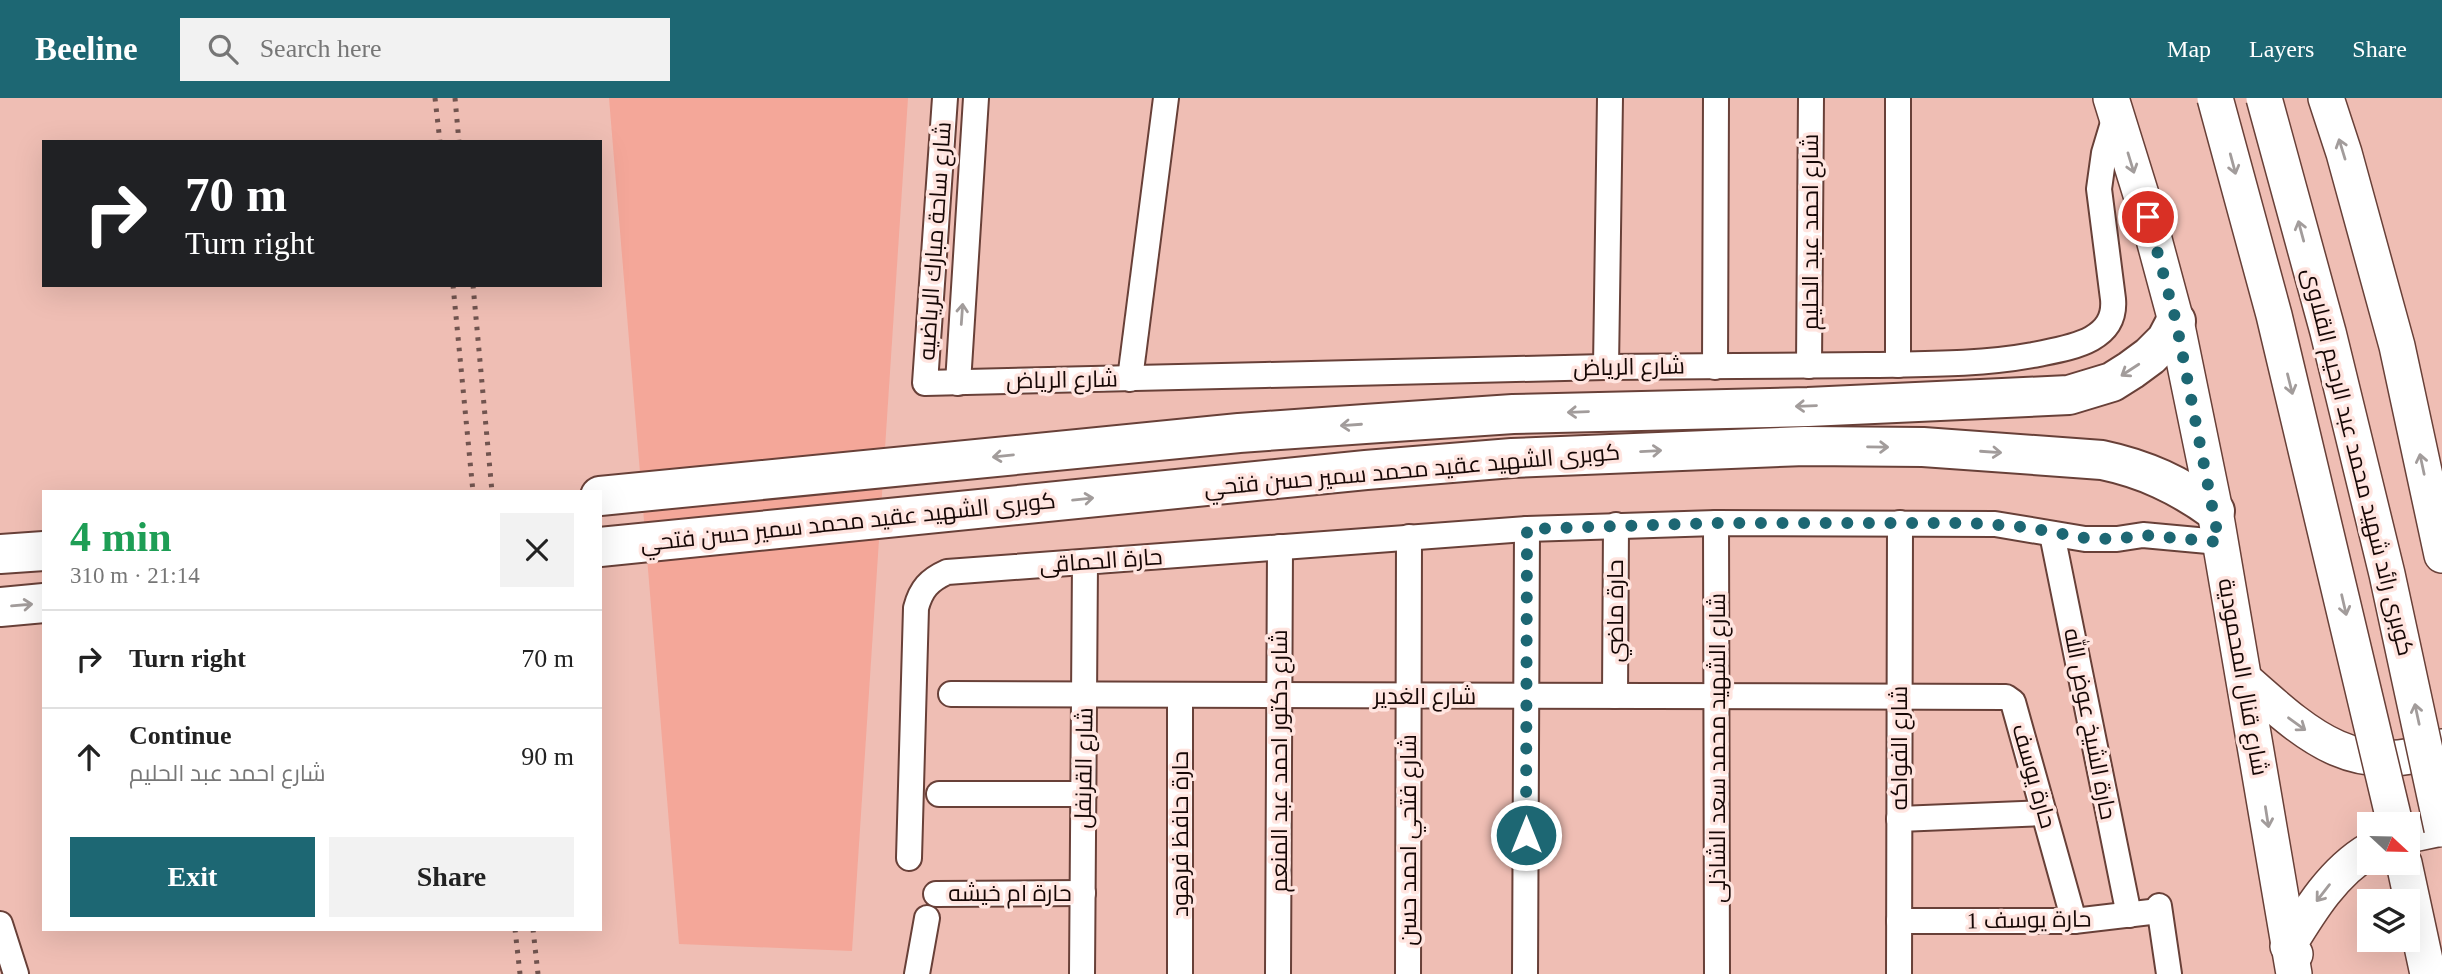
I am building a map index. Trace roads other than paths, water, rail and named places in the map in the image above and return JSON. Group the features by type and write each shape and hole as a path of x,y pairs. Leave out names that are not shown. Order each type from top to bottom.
{"main road":[{"name":"كوبرى الشهيد عقيد محمد سمير حسن فتحي","path":"602,496 1239,433 1513,414 2069,395 2112,382 2150,356 2166,340 2176,321"},
{"name":"كوبرى الشهيد عقيد محمد سمير حسن فتحي","path":"602,547 1366,470 1512,458 1791,446 1923,447 2102,460 2128,466 2174,484 2217,526"},
{"path":"0,554 42,551"},
{"path":"0,607 42,603"}],"street":[{"name":"شارع ساحة مبارك الرياضيه","path":"925,383 945,98"},
{"name":"شارع ساحة مبارك الرياضيه","path":"958,383 976,98"},
{"path":"1130,379 1166,98"},
{"path":"1606,367 1610,98"},
{"path":"1715,367 1716,98"},
{"name":"شارع احمد عبد الحليم","path":"1809,366 1811,98"},
{"path":"1898,98 1898,365"},
{"name":"كوبرى رائد شهيد محمد عبد الرحيم القلاوى","path":"2215,98 2274,315 2392,812"},
{"name":"كوبرى رائد شهيد محمد عبد الرحيم القلاوى","path":"2264,98 2328,332 2387,574 2442,829"},
{"path":"2326,98 2344,153 2397,346 2442,555"},
{"name":"شارع الرياض","path":"925,383 1606,367 1898,365 2011,358 2068,346 2096,337 2104,331 2110,324 2114,307 2099,189 2114,106"},
{"name":"شارع قنال المحمودية","path":"2114,106 2176,321 2245,680 2291,960"},
{"name":"حارة الحماقى","path":"909,858 916,608 925,585 935,577 959,570 1527,529 1716,523 1900,523"},
{"name":"شارع الشهيد محمد سعد الشاذلى","path":"1716,523 1717,974"},
{"path":"1900,523 1995,524 2052,534 2117,539 2217,526"},
{"name":"شارع الفواكه","path":"1899,974 1900,523"},
{"name":"حارة ماضي","path":"1615,696 1616,525"},
{"path":"1525,974 1527,529"},
{"name":"حارة الشيخ عوض الله","path":"2052,534 2129,915"},
{"name":"شارع فتحي احمد حسن","path":"1408,974 1409,537"},
{"name":"شارع دكتور احمد عبد المنعم","path":"1278,974 1280,547"},
{"name":"شارع القرنفل","path":"1082,974 1085,562"},
{"path":"2245,680 2294,723 2351,754 2371,760 2393,760 2442,747"},
{"name":"شارع الغدير","path":"951,694 1899,697"},
{"name":"حارة حافظ فرهود","path":"1180,695 1180,974"},
{"name":"حارة يوسف","path":"1899,697 2009,698 2013,702 2074,921"},
{"path":"939,794 1084,794"},
{"path":"1899,819 2044,813"},
{"path":"2420,833 2442,829"},
{"path":"2314,974 2291,960 2334,879 2357,858"},
{"path":"2407,875 2428,974"},
{"name":"حارة ام خيشه","path":"936,894 1083,893"},
{"name":"حارة يوسف 1","path":"1899,921 2074,921 2129,915 2159,908 2169,974"},
{"path":"917,974 926,918"},
{"path":"0,924 16,974"}],"railway":[{"path":"435,98 440,140"},
{"path":"455,98 459,140"},
{"path":"453,287 473,490"},
{"path":"473,287 492,490"},
{"path":"515,931 520,974"},
{"path":"533,931 538,974"}]}
